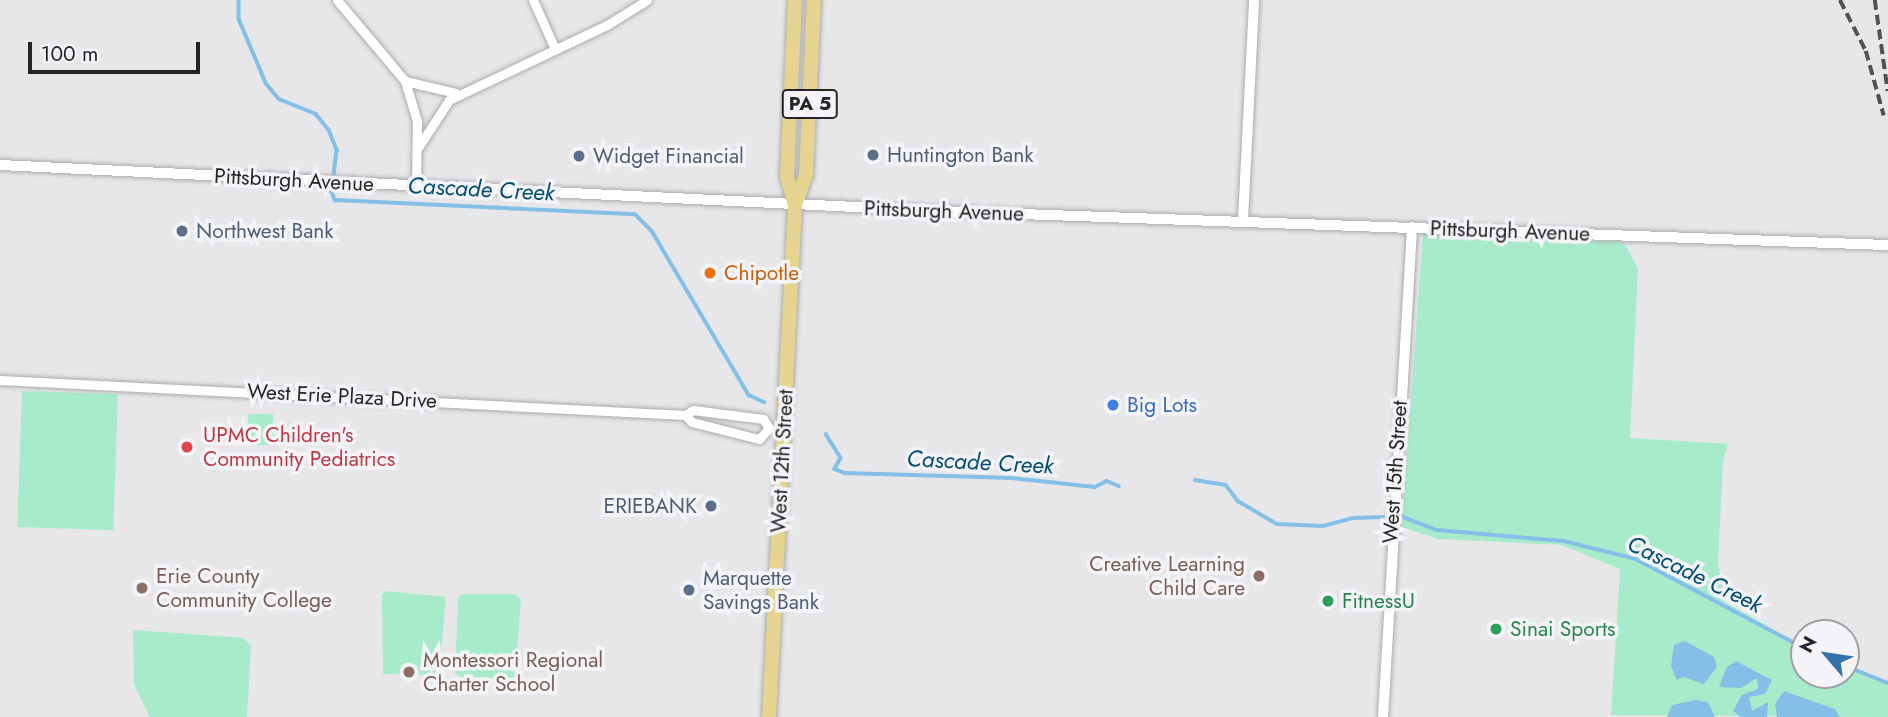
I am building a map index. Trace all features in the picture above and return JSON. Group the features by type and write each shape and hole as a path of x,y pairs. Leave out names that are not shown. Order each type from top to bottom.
{"main road":[{"name":"West 12th Street","path":"795,0 787,177 795,205"},
{"name":"West 12th Street","path":"769,717 776,429 795,205 806,175 814,0"}],"street":[{"path":"338,0 405,81 417,121 419,146 416,185"},
{"path":"533,0 555,49"},
{"path":"419,146 436,113 461,92 555,49 646,0"},
{"path":"1243,220 1254,0"},
{"path":"405,81 443,93 461,92"},
{"name":"Pittsburgh Avenue","path":"0,165 795,205 1888,245"},
{"name":"West 15th Street","path":"1384,717 1412,227"},
{"name":"West Erie Plaza Drive","path":"0,380 685,415 693,411 761,418 776,429 759,439 692,422 685,415"}],"green space":[{"path":"1423,231 1623,242 1638,268 1630,438 1728,444 1723,461 1718,564 1725,602 1790,639 1790,689 1860,689 1860,671 1888,684 1888,717 1611,715 1620,569 1562,545 1438,539 1402,527"},
{"path":"22,391 118,394 113,530 17,527"},
{"path":"248,414 273,414 273,445 248,445"},
{"path":"386,591 446,597 439,675 383,674 382,594"},
{"path":"462,594 515,594 521,599 515,679 461,677 455,673 458,598"},
{"path":"133,630 244,638 251,646 247,717 150,717 134,685"}],"water":[{"path":"1685,641 1714,657 1717,667 1704,684 1683,677 1677,680 1671,666 1674,645"},
{"path":"1736,661 1772,680 1765,694 1749,697 1752,711 1768,702 1767,717 1741,717 1733,711 1742,695 1758,689 1757,678 1741,688 1719,687 1727,667"},
{"path":"1784,691 1835,709 1840,717 1777,717 1775,704"},
{"path":"1695,700 1708,702 1715,717 1667,717 1672,705"}],"waterway":[{"name":"Cascade Creek","path":"239,0 239,19 266,83 279,99 316,114 329,130 337,150 332,192 335,200 635,214 652,231 749,395 764,402"},
{"name":"Cascade Creek","path":"826,434 841,458 835,469 845,473 1012,478 1095,487 1107,481 1119,486"},
{"name":"Cascade Creek","path":"1195,480 1226,485 1238,501 1277,524 1323,526 1353,518 1383,517"},
{"name":"Cascade Creek","path":"1403,517 1437,530 1564,541 1636,559 1790,641"},
{"name":"Cascade Creek","path":"1860,672 1888,683"}],"railway":[{"path":"1840,0 1866,51 1884,116"},
{"path":"1875,0 1888,91"}],"place":[{"name":"Huntington Bank","path":"873,155"},
{"name":"Widget Financial","path":"579,156"},
{"name":"Northwest Bank","path":"182,231"},
{"name":"Chipotle","path":"710,273"},
{"name":"Big Lots","path":"1113,405"},
{"name":"UPMC Children's Community Pediatrics","path":"187,447"},
{"name":"ERIEBANK","path":"711,506"},
{"name":"Creative Learning Child Care","path":"1259,576"},
{"name":"Erie County Community College","path":"142,588"},
{"name":"Marquette Savings Bank","path":"689,590"},
{"name":"FitnessU","path":"1328,601"},
{"name":"Sinai Sports","path":"1496,629"},
{"name":"Montessori Regional Charter School","path":"409,672"}]}
